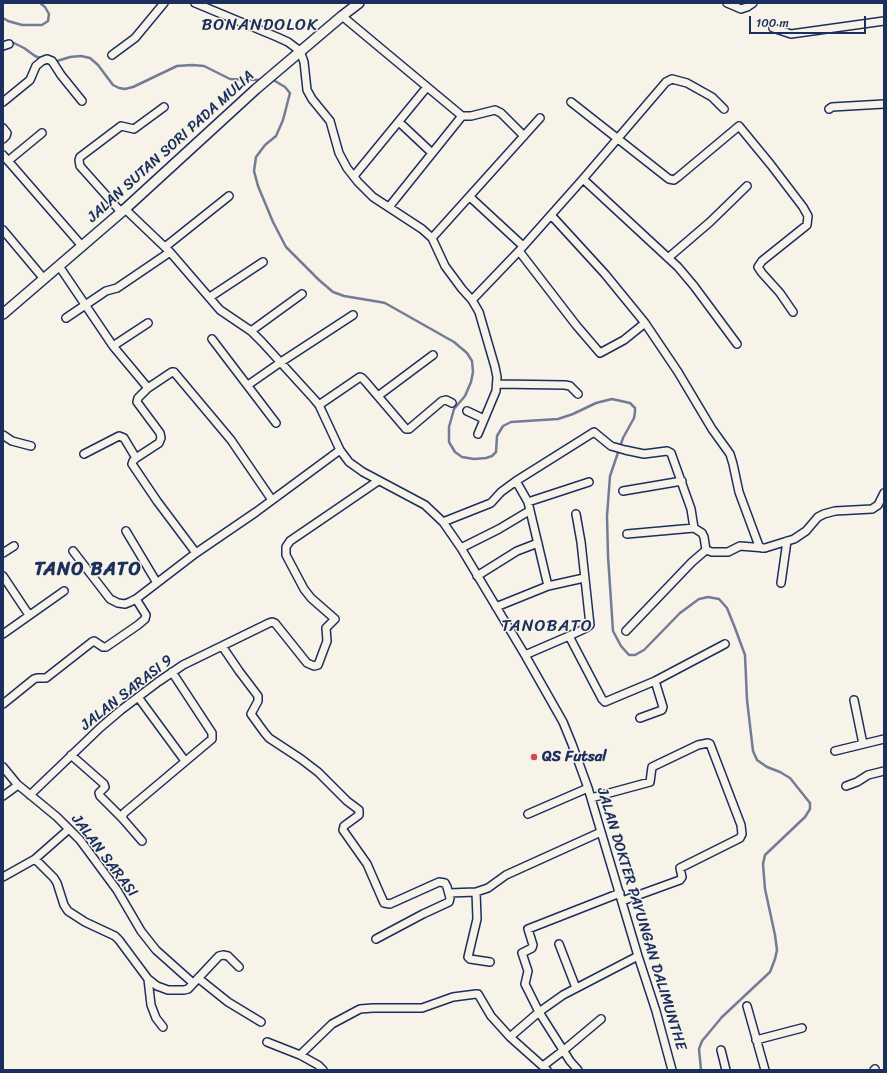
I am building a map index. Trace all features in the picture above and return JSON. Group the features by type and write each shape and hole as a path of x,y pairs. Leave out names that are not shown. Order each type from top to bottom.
{"street":[{"path":"112,55 135,38 164,3"},
{"path":"195,3 288,42 300,51 304,62 307,90 330,121 339,153 347,168 373,197 422,228 432,238 445,266 472,300 481,316 495,367 497,384 478,434"},
{"name":"JALAN SUTAN SORI PADA MULIA","path":"3,314 123,211 256,89 359,3"},
{"path":"727,3 741,9 753,3"},
{"path":"342,16 462,116 471,116 495,110 501,113 524,136"},
{"path":"773,28 791,34 884,21"},
{"path":"3,102 30,80 35,68 42,60 49,59 54,63 61,75 82,101"},
{"path":"472,300 521,249 669,80 687,83 701,90 724,109"},
{"path":"354,176 427,87"},
{"path":"571,102 669,179 674,180 739,126 771,165 803,207 808,216 807,225 762,261 758,267 780,293 792,312"},
{"path":"829,109 832,107 884,104"},
{"name":"JALAN DOKTER PAYUNGAN DALIMUNTHE","path":"164,107 134,129 121,126 80,157 78,160 80,166 123,211 167,250 225,314 250,331 281,362 319,405 340,450 349,462 378,481 425,505 443,522 461,548 563,722 578,757 656,1011 672,1070"},
{"path":"389,207 462,116"},
{"path":"432,238 540,118"},
{"path":"398,122 432,153"},
{"path":"3,128 7,132 3,139"},
{"path":"8,161 42,133"},
{"path":"3,155 82,246"},
{"path":"583,179 668,258 694,286 737,344"},
{"path":"668,258 710,222 747,186"},
{"path":"66,318 106,291 117,288 167,250 229,196"},
{"path":"470,197 521,249 576,325 600,353 624,340 645,323"},
{"path":"551,215 605,274 645,323 678,372 712,429 730,454 739,492 762,548"},
{"path":"3,230 44,279"},
{"path":"210,297 263,262"},
{"path":"59,266 84,306 113,346 148,388"},
{"path":"250,331 302,294"},
{"path":"248,385 353,315"},
{"path":"113,346 148,323"},
{"path":"212,339 276,423"},
{"path":"378,396 433,355"},
{"path":"196,553 136,471 132,463 136,458 159,443 161,438 160,433 137,402 138,398 148,388 174,372 231,440 272,500"},
{"path":"319,405 360,377 406,429 409,429 443,400 452,403"},
{"path":"497,384 565,385 570,386 578,394"},
{"path":"467,411 484,419"},
{"path":"443,522 491,503 501,492 516,481 592,432 595,432 611,446 624,450 644,454 667,451 671,452 692,509 694,528"},
{"path":"3,435 12,441 31,446"},
{"path":"84,454 119,436 124,438 136,458"},
{"path":"73,551 110,599 121,604 128,603 136,599 196,553 340,450"},
{"name":"JALAN SARASI 9","path":"30,795 71,755 138,697 172,672 269,623 275,623 307,663 314,666 318,665 327,641 326,628 335,619 311,598 304,589 286,555 286,547 290,541 378,481"},
{"path":"516,481 528,502 548,586"},
{"path":"623,491 682,481"},
{"path":"528,502 589,482"},
{"path":"706,550 712,552 728,552 740,546 765,548 794,539 806,531 818,517 835,511 872,509 878,505 884,494"},
{"path":"461,548 499,529 529,511"},
{"path":"524,655 586,628 590,623 586,604 581,542 576,514"},
{"path":"627,534 694,528 702,533 706,550"},
{"path":"126,531 157,583"},
{"path":"781,583 787,541"},
{"path":"477,576 517,551 538,543"},
{"path":"3,553 14,546"},
{"path":"626,631 692,562 706,550"},
{"path":"3,576 29,615"},
{"path":"496,607 548,586 584,578"},
{"path":"3,634 64,591"},
{"path":"3,704 34,679 46,678 92,642 106,647 138,625 145,619 146,615 136,599"},
{"path":"569,636 604,702 614,700 655,681 725,644"},
{"path":"222,646 258,696 258,701 251,714 269,738 318,772 347,801 359,810 359,815 344,826 343,830 367,864 384,903 390,904 439,882 444,883 449,893 449,902 376,939"},
{"path":"122,818 124,813 212,739 212,736 172,672"},
{"path":"640,718 662,710 663,707 655,681"},
{"path":"138,697 185,761"},
{"path":"854,700 863,744"},
{"path":"835,751 884,739"},
{"path":"591,798 650,782 652,767 698,745 708,743 710,744 741,824 742,834 740,838 680,868 682,877 680,880 622,901"},
{"path":"71,755 104,784 105,787 99,793 100,796 142,841"},
{"name":"JALAN SARASI","path":"3,767 18,785 57,817 80,840 117,890 134,922 156,950 184,976 196,980 261,1022"},
{"path":"846,786 857,782 868,775 884,771"},
{"path":"3,796 18,785"},
{"path":"528,814 588,788"},
{"path":"3,877 34,859 69,829"},
{"path":"449,893 476,892 488,888 506,875 601,832"},
{"path":"34,859 54,878 64,905 68,911 85,922 115,936 148,979 157,986 168,990 188,989 219,956 223,955 228,956 239,967"},
{"path":"476,892 476,925 468,957 470,959 490,962"},
{"path":"578,1070 539,1012 525,984 528,971 522,954 532,948 533,945 528,929 620,893"},
{"path":"559,944 576,988"},
{"path":"510,1036 539,1012 563,995 638,956"},
{"path":"148,979 151,1004 156,1018 163,1028"},
{"path":"300,1055 332,1024 360,1009 422,1008 453,997 476,994 491,1016 510,1036 545,1068 601,1019"},
{"path":"747,1006 765,1070"},
{"path":"756,1040 802,1028"},
{"path":"267,1042 300,1055 324,1070"},
{"path":"721,1050 726,1070"}],"waterway":[{"path":"3,18 22,25 42,25 48,21 49,14 45,7 40,3"},
{"path":"3,42 14,43 42,59"},
{"path":"54,62 70,57 81,56 90,58 98,65 113,85 125,89 133,87 177,66 192,65 204,66 230,79 261,80"},
{"path":"270,80 275,81 285,87 290,93 283,120 276,136 265,145 256,157 254,171 258,186 273,222 286,247 333,292 344,296 385,303 454,342 467,353 472,361 473,372 471,382 465,396 454,409 449,427 449,442 455,452 462,457 474,459 492,456 496,452 497,436 503,426 511,422 558,419 573,414 596,403 612,399 630,403 635,408 634,418 623,438 610,476 607,516 613,631 621,646 629,655 635,655 644,650 680,613 699,599 708,597 719,599 727,608 745,655 747,700 753,751 757,760 767,767 790,778 810,803 810,809 805,817 765,855 763,864 765,889 777,950 770,972 722,1017 702,1041 699,1049 701,1070"}],"place":[{"name":"QS Futsal","path":"534,757"}],"district":[{"name":"BONANDOLOK","path":"260,26"},
{"name":"TANO BATO","path":"88,570"},
{"name":"TANOBATO","path":"547,627"}]}
